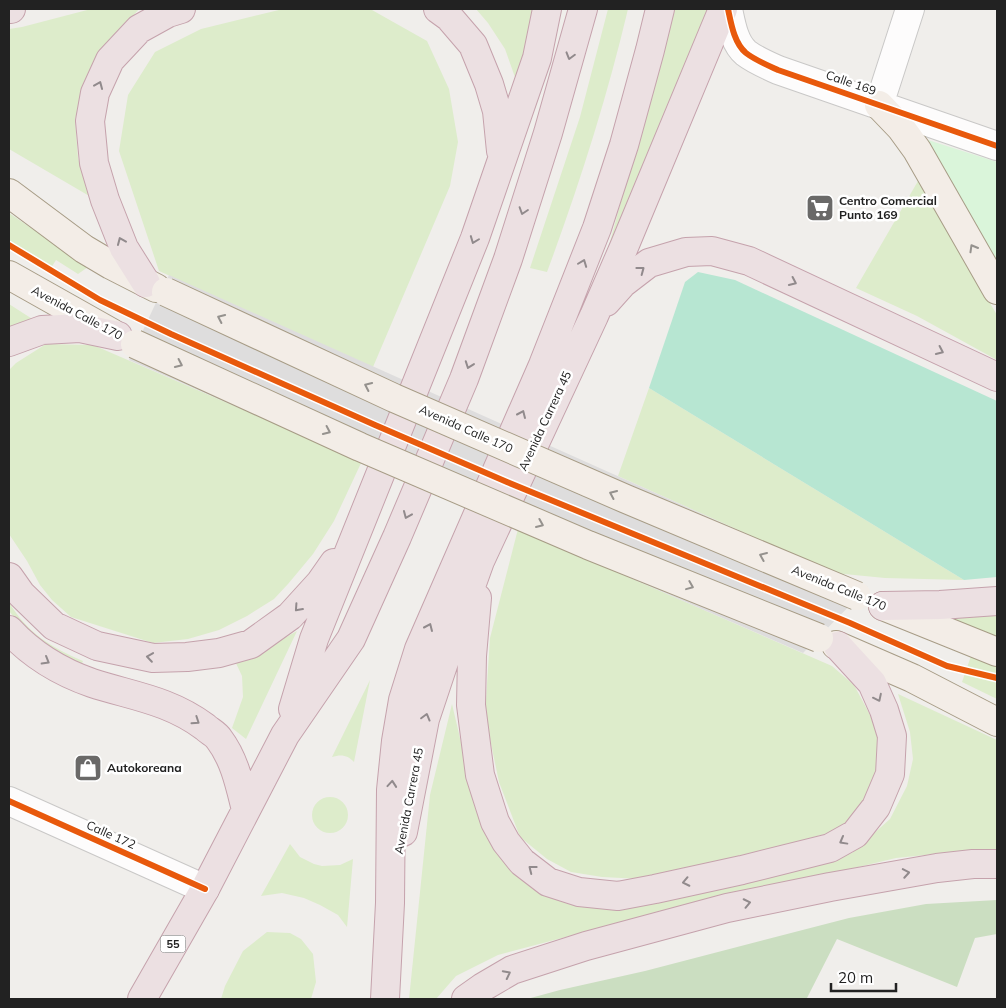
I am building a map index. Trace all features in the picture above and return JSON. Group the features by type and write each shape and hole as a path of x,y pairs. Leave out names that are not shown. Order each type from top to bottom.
{"highway":[{"path":"156,287 124,248 104,200 94,163 90,121 96,93 110,60 139,29 168,13 181,9"},
{"path":"438,9 449,17 473,45 489,84 497,111 502,161"},
{"path":"285,735 314,639 475,238 537,58 547,9"},
{"path":"285,735 351,639 398,537 464,379 508,259 548,133 583,9"},
{"name":"Avenida Carrera 45","path":"385,999 390,902 391,790 396,741 403,700 419,649 543,365 597,228 624,145 660,9"},
{"name":"Avenida Carrera 45","path":"390,902 425,719 480,561 594,316 723,9"},
{"path":"594,316 624,283 650,264 686,252 712,251 749,261 997,377"},
{"path":"9,342 42,330 80,328 127,340"},
{"path":"9,578 21,594 54,626 97,646 153,658 187,657 219,653 250,644 290,616 320,583 359,527"},
{"path":"480,561 472,656 471,705 480,776 495,822 506,842 522,862 548,882 579,892 618,896 655,889 830,848 855,834 876,807 890,774 892,736 884,710 872,684 828,642"},
{"path":"883,606 997,601"},
{"path":"9,630 35,654 65,672 92,683 172,707 195,720 218,738 236,772 246,810"},
{"name":"55","path":"142,999 205,889 285,735"},
{"path":"466,999 512,970 586,946 727,908 830,886 937,868 973,864 997,864"}],"main road":[{"path":"879,105 901,128 917,150 997,290"},
{"name":"Avenida Calle 170","path":"9,193 84,249 111,265 394,398 856,596 997,652"},
{"name":"Avenida Calle 170","path":"9,275 127,340 378,455 588,545 912,678 997,722"}],"street":[{"name":"Calle 169","path":"728,9 737,41 745,52 778,70 997,146"},
{"path":"879,105 910,9"},
{"name":"Calle 172","path":"9,801 205,889"}],"green space":[{"path":"91,9 139,9 109,44 87,84 75,119 78,158 91,197 9,149 9,29"},
{"path":"283,9 372,10 427,41 449,89 458,142 450,186 373,367 159,271 119,151 128,95 155,52 201,29"},
{"path":"476,9 535,9 533,24 516,80 505,49"},
{"path":"608,9 628,9 602,109 547,272 530,268 580,117"},
{"path":"673,9 711,9 607,253"},
{"path":"928,140 997,162 997,272"},
{"path":"918,181 997,315 997,360 917,316 856,288"},
{"path":"9,213 88,267 78,274 56,260 51,268 9,241"},
{"path":"698,272 735,280 997,401 997,577 964,580 649,388 685,282"},
{"path":"9,304 37,322 9,330"},
{"path":"46,344 93,345 362,461 334,521 313,554 274,599 247,616 219,630 188,639 153,643 71,617 52,600 40,585 9,534 9,370 16,363"},
{"path":"649,388 964,580 885,578 834,573 618,476"},
{"path":"518,529 832,666 854,685 876,726 880,761 873,786 862,808 848,828 641,879 602,877 571,872 547,859 520,837 499,782 485,715 490,638"},
{"path":"9,602 23,622 41,638 50,645 83,661 81,666 60,656 22,627 9,611"},
{"path":"997,610 997,638 943,617"},
{"path":"297,631 246,739 232,728 243,697 242,676 234,659 266,647"},
{"path":"971,656 997,666 997,699 962,682"},
{"path":"370,680 354,762 344,756 332,757"},
{"path":"898,694 997,740 997,852 945,853 896,858 562,938 498,955 456,976 436,999 409,999 430,795 452,704 475,802 507,857 551,898 581,906 606,908 852,853 890,819 907,786 913,759 910,732"},
{"path":"330,797 342,803 348,815 342,827 330,833 318,827 312,815 318,803"},
{"path":"290,844 300,857 322,866 340,865 353,859 347,927 338,915 304,898 282,893 261,896"},
{"path":"997,900 997,934 975,938 957,987 837,939 807,998 527,999 645,971 849,918 926,904"},
{"path":"267,932 290,933 301,939 313,954 316,982 311,999 221,999 225,986 243,951"}],"pier":[{"path":"169,275 868,587 803,653 129,360"}],"cycle path":[{"path":"728,9 739,44 753,58 778,70 997,146"},
{"path":"9,245 100,300 171,334 375,425 507,482 850,623 947,666 997,678"},
{"path":"9,801 205,889"}],"place":[{"name":"Centro Comercial Punto 169","path":"820,208"},
{"name":"Autokoreana","path":"88,768"}]}
